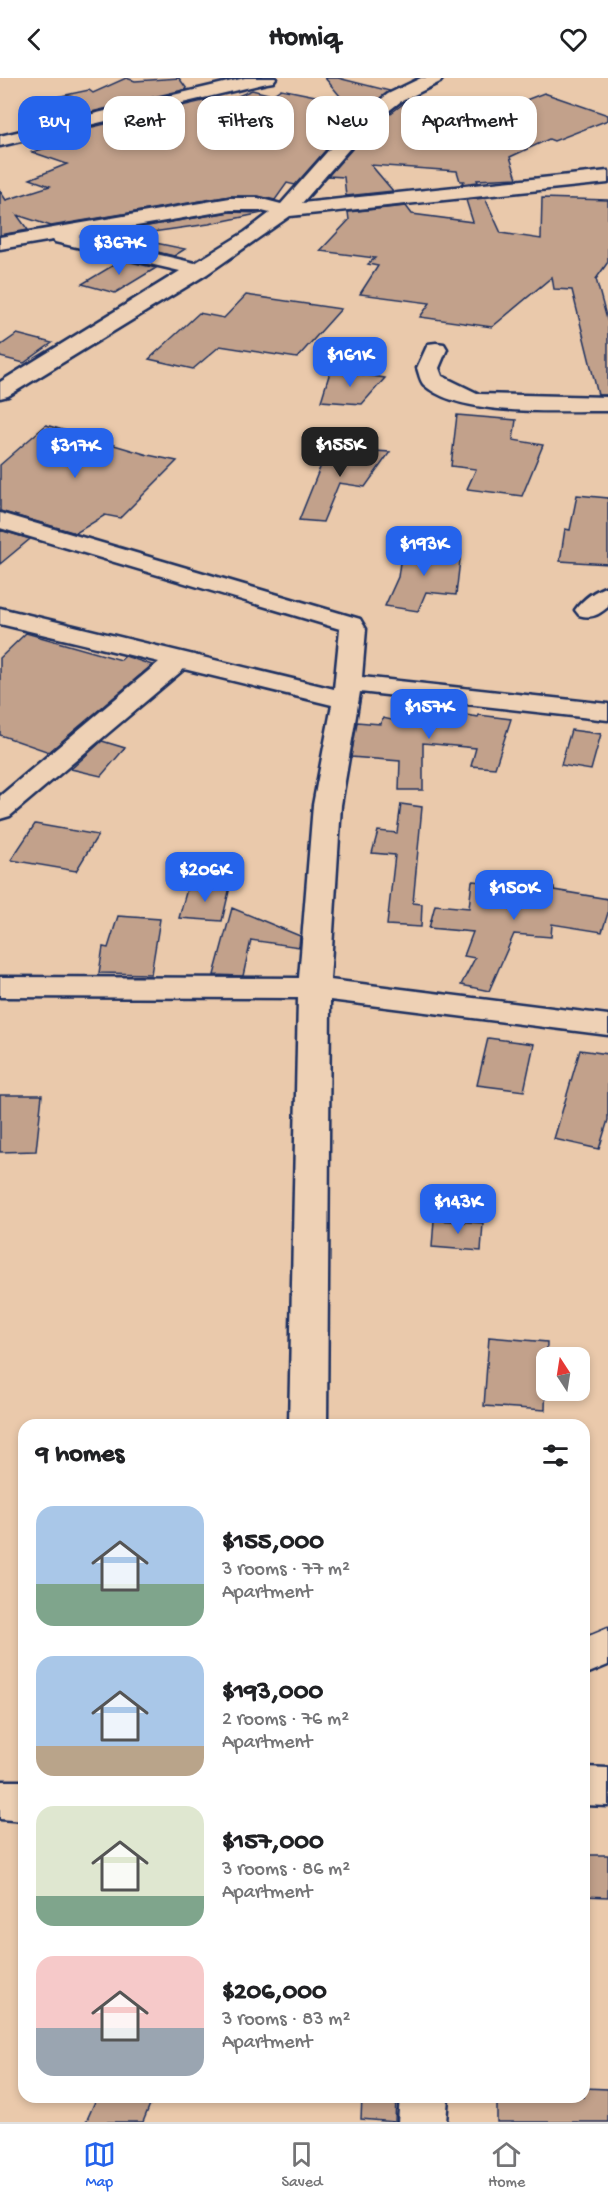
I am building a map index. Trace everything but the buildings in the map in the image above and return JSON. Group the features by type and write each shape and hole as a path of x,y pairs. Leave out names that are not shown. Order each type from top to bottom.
{"street":[{"path":"217,78 235,85"},
{"path":"0,141 267,78"},
{"path":"0,391 252,236 285,211 363,122 394,98 434,78"},
{"path":"0,243 245,203 267,205 285,211 608,177"},
{"path":"46,234 200,270"},
{"path":"436,349 428,368 432,380 463,397 478,400 608,404"},
{"path":"0,520 71,543 345,621 353,629 347,692 327,805 314,988 308,1419"},
{"path":"588,610 608,594"},
{"path":"0,616 177,661 347,692 608,712"},
{"path":"0,810 177,661"},
{"path":"0,987 314,988 608,1025"},
{"path":"590,1655 608,1645"},
{"path":"590,1786 608,1786"},
{"path":"0,1800 18,1801"},
{"path":"422,2122 424,2103"}]}
